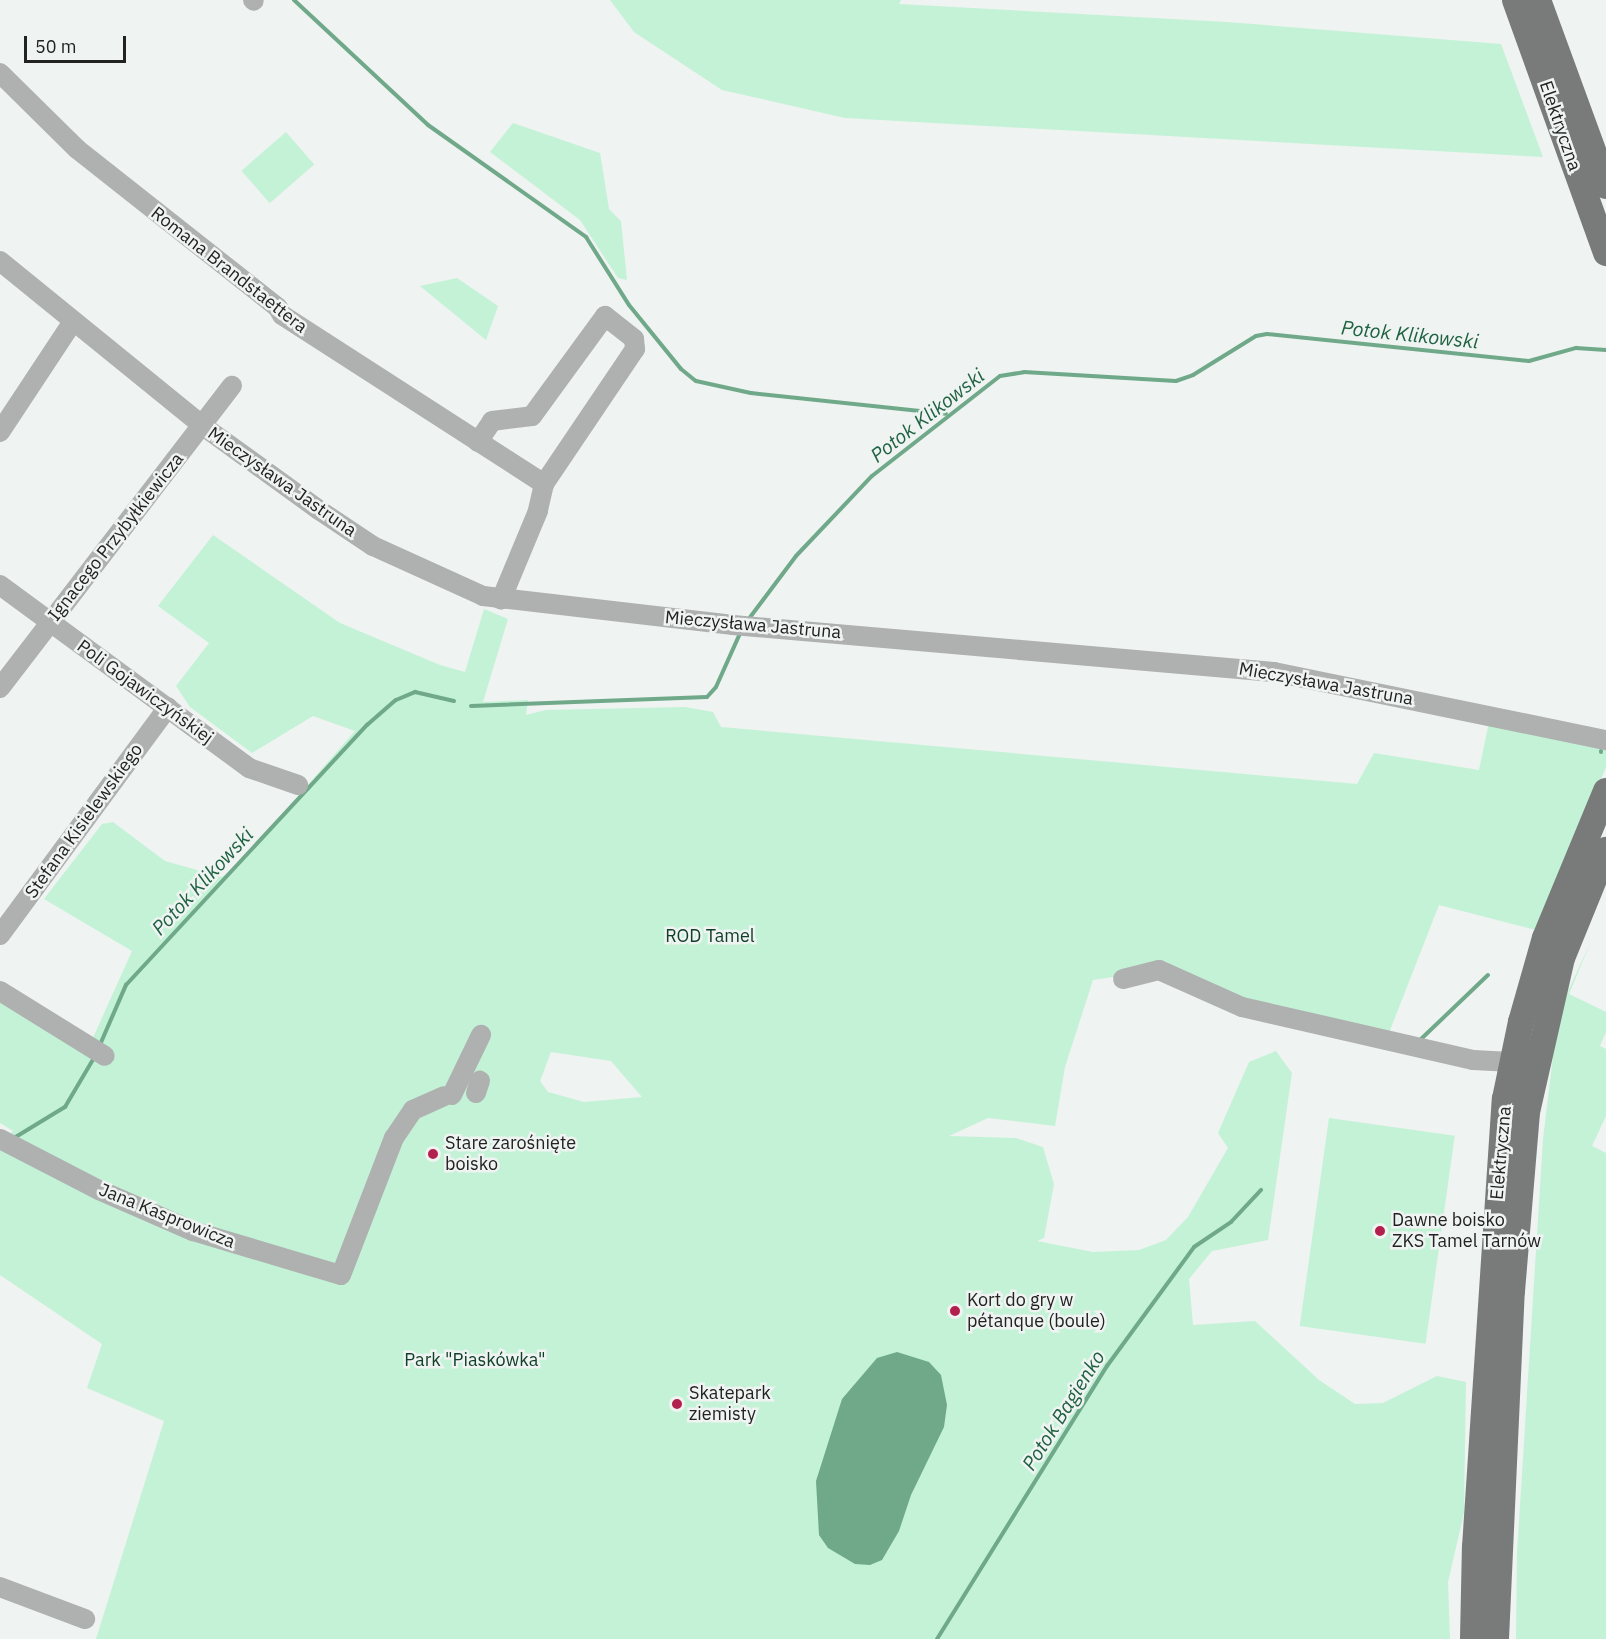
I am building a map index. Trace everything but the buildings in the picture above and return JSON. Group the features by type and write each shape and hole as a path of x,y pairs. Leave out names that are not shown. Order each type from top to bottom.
{"main road":[{"name":"Elektryczna","path":"1515,0 1606,253"},
{"name":"Elektryczna","path":"1538,0 1606,186"},
{"name":"Elektryczna","path":"1473,1639 1500,1143 1512,1062 1545,938 1606,791"},
{"name":"Elektryczna","path":"1496,1639 1511,1314 1527,1112 1562,958 1606,850"}],"street":[{"name":"Romana Brandstaettera","path":"0,73 77,149 278,308 282,315 544,484"},
{"name":"Mieczysława Jastruna","path":"0,261 72,323 203,426 373,546 501,600 745,626 1274,672 1606,740"},
{"path":"478,442 492,421 532,416 605,316 630,334 635,349 544,484 538,511 501,600"},
{"path":"0,432 72,323"},
{"name":"Ignacego Przybyłkiewicza","path":"0,688 232,386"},
{"name":"Poli Gojawiczyńskiej","path":"0,585 249,768 298,785"},
{"name":"Stefana Kisielewskiego","path":"0,935 168,707"},
{"path":"1123,979 1159,970 1242,1007 1337,1021 1473,1060 1512,1062"},
{"path":"0,991 100,1053"},
{"name":"Jana Kasprowicza","path":"0,1139 99,1190 193,1231 341,1275 394,1138 414,1110 448,1095 481,1035"},
{"path":"0,1587 85,1619"}],"green space":[{"path":"610,0 901,0 899,4 1227,22 1501,44 1543,157 845,118 722,90 634,32"},
{"path":"513,123 600,153 609,209 621,221 627,280 618,278 580,220 490,152"},
{"path":"286,132 314,164 270,203 241,171"},
{"path":"457,278 498,306 486,340 420,286"},
{"path":"213,535 340,623 440,665 465,672 484,609 508,619 483,702 528,700 526,715 546,710 685,707 713,712 721,727 1357,784 1374,753 1479,770 1489,722 1606,747 1606,767 1540,931 1439,905 1387,1038 1336,1029 1159,970 1093,980 1065,1067 1055,1126 988,1118 949,1136 1016,1138 1043,1147 1054,1184 1044,1238 1037,1241 1093,1252 1139,1250 1166,1240 1188,1217 1228,1148 1218,1133 1249,1062 1276,1051 1292,1073 1268,1240 1212,1251 1189,1279 1193,1325 1255,1321 1319,1380 1355,1404 1383,1403 1437,1376 1466,1382 1464,1513 1448,1582 1450,1639 96,1639 164,1421 87,1388 102,1344 0,1275 0,1144 13,1131 0,1123 0,1001 88,1049 132,951 44,899 102,824 113,822 165,861 222,877 241,861 355,731 313,716 252,753 190,707 176,686 209,643 158,606","holes":["551,1052 611,1061 642,1097 584,1102 548,1092 540,1081"]},
{"path":"1591,942 1569,994 1606,1012 1606,1032 1600,1046 1606,1049 1606,1116 1592,1146 1606,1153 1606,1639 1516,1639 1517,1553 1543,1139 1554,1048 1567,993"},
{"name":"Dawne boisko ZKS Tamel Tarnów","path":"1329,1118 1455,1136 1426,1344 1300,1326"}],"shaded area":[{"path":"897,1352 929,1362 941,1375 947,1405 944,1427 911,1495 899,1531 882,1560 870,1565 855,1564 828,1548 819,1535 816,1481 842,1399 877,1358"}],"waterway":[{"path":"294,0 428,125 586,237 629,305 681,369 696,381 751,393 946,414"},
{"name":"Potok Klikowski","path":"748,620 796,556 872,476 1000,376 1024,372 1176,381 1193,375 1256,336 1267,334 1529,361 1576,348 1606,350"},
{"name":"Potok Klikowski","path":"471,706 707,697 716,687 741,631"},
{"name":"Potok Klikowski","path":"99,1047 126,985 367,725 396,700 415,692 454,701"},
{"name":"Potok Bagienko","path":"1420,1040 1488,975"},
{"name":"Potok Klikowski","path":"14,1138 65,1107 95,1056"},
{"name":"Potok Bagienko","path":"937,1639 1107,1366 1194,1247 1231,1222 1261,1190"}],"place":[{"name":"Stare zarośnięte boisko","path":"433,1154"},
{"name":"Dawne boisko ZKS Tamel Tarnów","path":"1380,1231"},
{"name":"Kort do gry w pétanque (boule)","path":"955,1311"},
{"name":"Skatepark ziemisty","path":"677,1404"}],"park label":[{"name":"ROD Tamel","path":"710,936"},
{"name":"Park \"Piaskówka\"","path":"475,1360"}]}
